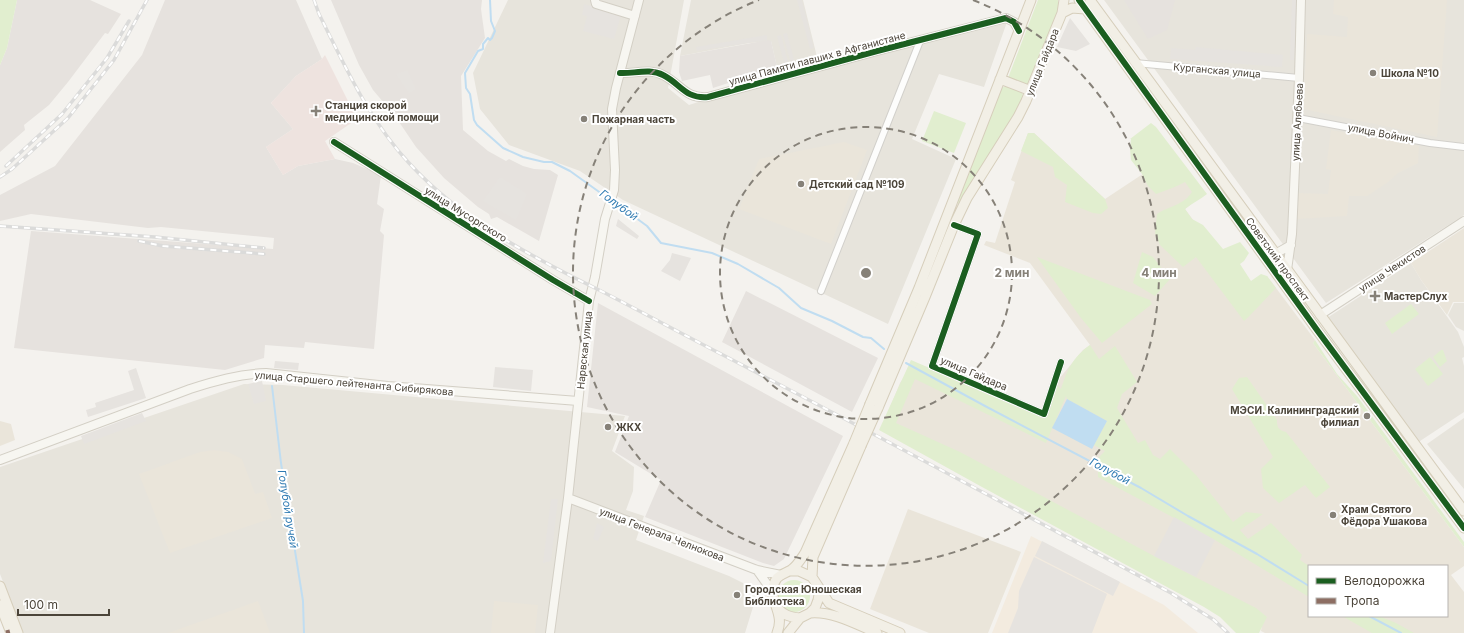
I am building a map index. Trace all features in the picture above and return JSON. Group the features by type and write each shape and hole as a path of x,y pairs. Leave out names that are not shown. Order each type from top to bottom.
{"main road":[{"name":"улица Гайдара","path":"812,578 813,557 874,406 1031,0"},
{"name":"улица Гайдара","path":"874,406 925,297 954,225 967,198 1018,117 1031,91 1062,13 1064,0"},
{"name":"Советский проспект","path":"1079,0 1317,330 1464,528"},
{"name":"Советский проспект","path":"1090,0 1464,511"},
{"path":"1062,13 1072,8 1086,9"},
{"path":"1000,79 1031,91"},
{"name":"улица Гайдара","path":"772,591 777,578 797,564 808,546 858,444"},
{"path":"785,573 799,571 812,578 829,603 900,633"},
{"path":"0,586 11,633"},
{"path":"788,633 800,618 810,613 815,608 820,590"},
{"path":"772,591 780,619 777,633"},
{"path":"0,605 11,633"},
{"path":"777,608 783,614 790,617 800,618"},
{"path":"810,613 826,613 877,633"}],"street":[{"name":"Нарвская улица","path":"550,633 568,498 589,301 595,277 605,219 612,194 615,170 612,109 639,0"},
{"name":"улица Алябьева","path":"1287,270 1291,245 1298,118 1301,0"},
{"path":"596,2 635,16"},
{"name":"улица Памяти павших в Афганистане","path":"620,73 649,72 663,75 694,97 708,97 1006,18 1014,22 1019,31"},
{"path":"821,291 920,41"},
{"name":"Курганская улица","path":"1135,63 1300,78"},
{"name":"улица Войнич","path":"1298,118 1464,147"},
{"name":"улица Мусоргского","path":"334,142 553,280 589,301"},
{"name":"улица Чекистов","path":"1320,315 1464,221"},
{"name":"улица Гайдара","path":"954,225 978,234 932,366 1044,414 1061,362"},
{"path":"1275,254 1291,245"},
{"name":"улица Старшего лейтенанта Сибирякова","path":"0,460 190,389 217,380 252,374 266,373 404,387 578,401"},
{"name":"улица Генерала Челнокова","path":"568,498 757,570 785,573"},
{"path":"757,570 772,591"}],"shaded area":[{"path":"17,0 90,0 121,14 108,34 105,33 49,105 24,125 25,130 0,152 0,65 7,48"},
{"path":"165,0 296,0 322,59 296,76 271,103 293,129 266,147 283,175 298,166 335,159 353,163 381,175 377,204 384,209 380,231 384,235 374,349 305,342 304,348 265,345 264,358 225,370 14,348 31,231 273,249 274,238 161,227 148,228 31,214 0,221 0,195 55,166 142,55"},
{"path":"331,0 482,0 481,9 485,38 461,76 463,130 488,151 506,161 509,159 523,166 534,169 550,170 558,175 539,241 497,217 491,219 489,214 478,207 444,178 416,147 395,116 373,90 359,65"},
{"path":"508,0 684,0 668,88 689,105 735,90 1007,22 984,87 939,74 912,139 956,159 888,324 623,200 580,171 509,145 480,109 473,73"},
{"path":"691,0 803,0 817,57 777,67 771,41 749,43 680,56"},
{"path":"797,0 802,0 814,48 810,49"},
{"path":"1104,0 1464,0 1464,215 1326,303"},
{"path":"1124,0 1175,0 1167,30 1148,39"},
{"path":"1292,0 1297,0 1294,60 1290,60"},
{"name":"Школа №10","path":"1334,0 1447,0 1437,137 1303,109 1307,34 1347,37 1348,17 1333,14"},
{"path":"584,4 621,15 614,39 583,31 587,16 582,15"},
{"path":"1070,18 1090,44 1076,51 1057,47"},
{"path":"787,33 794,60 790,61 783,34"},
{"path":"767,35 767,40 697,51 696,47"},
{"path":"781,35 788,61 784,63 777,36"},
{"path":"768,40 771,41 777,67 713,88 710,75 682,81 679,72 680,56"},
{"path":"1196,47 1283,55 1282,67 1170,59 1171,48 1195,50"},
{"name":"Станция скорой медицинской помощи","path":"325,55 357,119 325,141 335,159 298,166 283,175 266,147 293,129 271,103 296,76 322,59"},
{"path":"407,70 416,89 409,93 396,74"},
{"path":"1331,130 1419,146 1418,163 1398,173 1388,182 1367,196 1349,196 1347,216 1296,219 1298,193 1328,194 1331,170 1326,169"},
{"path":"1028,133 1034,133 1105,199 1173,154 1204,194 1185,209 1247,292 1267,276 1315,340 1313,343 1464,547 1464,566 1451,575 1464,592 1464,633 1265,633 1261,631 1262,625 882,427 900,383 914,362 1045,418 1058,380 1083,350 1090,345 1030,263 984,245 986,241 995,243 1015,182 1011,180"},
{"name":"Детский сад №109","path":"844,142 867,150 831,244 739,209 759,159"},
{"path":"500,177 527,194 516,220 483,201"},
{"path":"618,219 639,236 637,239 616,226"},
{"path":"1464,228 1464,302 1453,302 1447,315 1421,280 1411,263"},
{"path":"672,253 691,258 680,281 661,271 670,260"},
{"path":"1411,263 1421,280 1458,332 1464,347 1464,357 1462,358 1464,366 1464,412 1417,443 1327,318"},
{"path":"746,291 878,358 852,412 722,342"},
{"path":"598,303 843,436 784,559 774,566 645,517 661,480 615,452 629,416 587,407"},
{"path":"1454,303 1464,303 1464,331 1456,327 1448,315"},
{"path":"275,361 299,363 298,370 274,368"},
{"path":"495,367 533,370 531,391 493,387"},
{"path":"136,368 146,398 88,417 86,410 96,407 95,403 134,390 128,371"},
{"path":"262,381 266,401 254,404 248,384"},
{"path":"244,384 283,385 625,416 612,451 634,467 633,491 626,510 644,516 636,540 729,576 743,583 753,607 745,633 23,633 0,574 0,467"},
{"path":"142,413 146,421 84,444 81,436"},
{"path":"1464,418 1464,489 1427,444"},
{"path":"0,421 11,424 15,440 0,446"},
{"path":"214,450 228,452 242,459 255,494 263,492 272,518 170,553 139,474 200,452"},
{"path":"551,499 558,499 551,561 543,563"},
{"path":"908,509 1021,552 988,633 929,633 870,609"},
{"path":"1174,517 1215,540 1196,577 1154,556"},
{"path":"597,523 604,527 598,541 593,539"},
{"path":"1031,536 1164,605 1198,633 992,633"},
{"path":"1042,541 1120,582 1113,596 1035,556"},
{"path":"1034,557 1107,594 1092,633 1008,633 1018,608 1019,591"},
{"path":"258,601 270,633 168,633 216,616"},
{"path":"494,601 538,605 535,633 491,633"}],"green space":[{"path":"0,0 17,0 7,48 0,65"},
{"path":"1038,0 1058,0 1058,13 1029,86 1008,78"},
{"path":"1006,86 1021,91 1024,97 960,204 956,203 1001,88"},
{"path":"934,111 966,123 954,153 922,141"},
{"path":"1151,123 1156,127 1207,194 1185,209 1192,219 1203,225 1223,249 1240,242 1249,253 1240,264 1251,281 1261,274 1267,276 1276,288 1244,321 1196,257 1183,267 1160,245 1155,233 1157,214 1181,203 1192,192 1185,182 1156,194 1148,186 1142,174 1131,160 1130,139"},
{"path":"1028,133 1034,133 1105,199 1108,208 1101,214 1093,213 1065,202 1067,185 1055,177 1053,167 1021,151"},
{"path":"1142,252 1153,257 1170,279 1155,296 1133,283"},
{"path":"1037,257 1150,300 1152,304 1102,343 1081,318"},
{"path":"1411,304 1419,314 1392,334 1385,323"},
{"path":"1315,340 1337,374 1357,396 1464,542 1464,547 1313,343"},
{"path":"1090,345 1099,359 1115,346 1137,382 1122,394 1117,408 1138,443 1145,440 1153,455 1160,459 1170,449 1196,475 1233,522 1246,512 1263,514 1240,530 1248,539 1271,523 1302,555 1300,560 1308,565 1308,596 1215,540 1098,477 1098,458 1105,451 1094,445 1107,421 1067,399 1066,396 1046,443 915,379 896,423 960,452 1154,556 1256,608 1267,617 1259,633 1236,633 1220,617 1204,607 879,430 911,360 1045,418 1057,385 1061,389 1071,364"},
{"path":"1443,350 1447,361 1440,367 1433,357"},
{"path":"1430,357 1443,374 1428,386 1415,369"},
{"path":"1247,377 1277,420 1278,428 1286,432 1330,487 1316,498 1305,485 1279,503 1263,488 1261,469 1273,457 1232,389 1239,378"},
{"path":"794,580 803,583 807,587 810,596 807,605 803,609 794,612 785,609 781,605 778,596 781,587 785,583"},
{"path":"1344,617 1381,617 1414,633 1372,633"}],"water":[{"path":"1067,399 1107,421 1092,449 1052,428"}],"waterway":[{"name":"Голубой","path":"490,0 491,21 495,31 492,38 490,40 488,38 483,44 483,49 478,51 465,73 466,88 470,94 474,120 477,125 503,148 523,157 544,162 552,162 570,171 609,199"},
{"name":"Голубой","path":"613,201 647,226 661,243 712,253 738,264 779,288 801,308 832,321 863,337 871,338 884,349"},
{"name":"Голубой","path":"906,363 1141,488 1257,554 1308,585"},
{"name":"Голубой ручей","path":"272,386 281,463 303,601 304,633"},
{"name":"Голубой","path":"1371,617 1401,633"}],"railway":[{"path":"0,177 12,169 68,118 114,60 147,0"},
{"path":"314,0 319,14 348,73 382,129 409,163 429,183 474,220 549,265 835,414 1171,593 1214,620 1228,633"},
{"path":"6,166 62,114 107,58 129,21"},
{"path":"0,226 155,237 264,248"},
{"path":"139,241 163,246 264,254"}],"marked path":[{"path":"6,633 10,632"}],"cycle path":[{"path":"1079,0 1317,330 1464,528"},
{"path":"620,73 658,73 694,96 708,97 1006,18 1014,22 1019,31"},
{"path":"334,142 553,280 589,301"},
{"path":"954,225 978,234 932,366 1044,414 1061,362"}],"place":[{"name":"Школа №10","path":"1373,73"},
{"name":"Станция скорой медицинской помощи","path":"316,111"},
{"name":"Пожарная часть","path":"584,119"},
{"name":"Детский сад №109","path":"801,184"},
{"name":"МастерСлух","path":"1375,296"},
{"name":"МЭСИ. Калининградский филиал","path":"1367,416"},
{"name":"ЖКХ","path":"608,427"},
{"name":"Храм Святого Фёдора Ушакова","path":"1333,515"},
{"name":"Городская Юношеская Библиотека","path":"737,595"}]}
